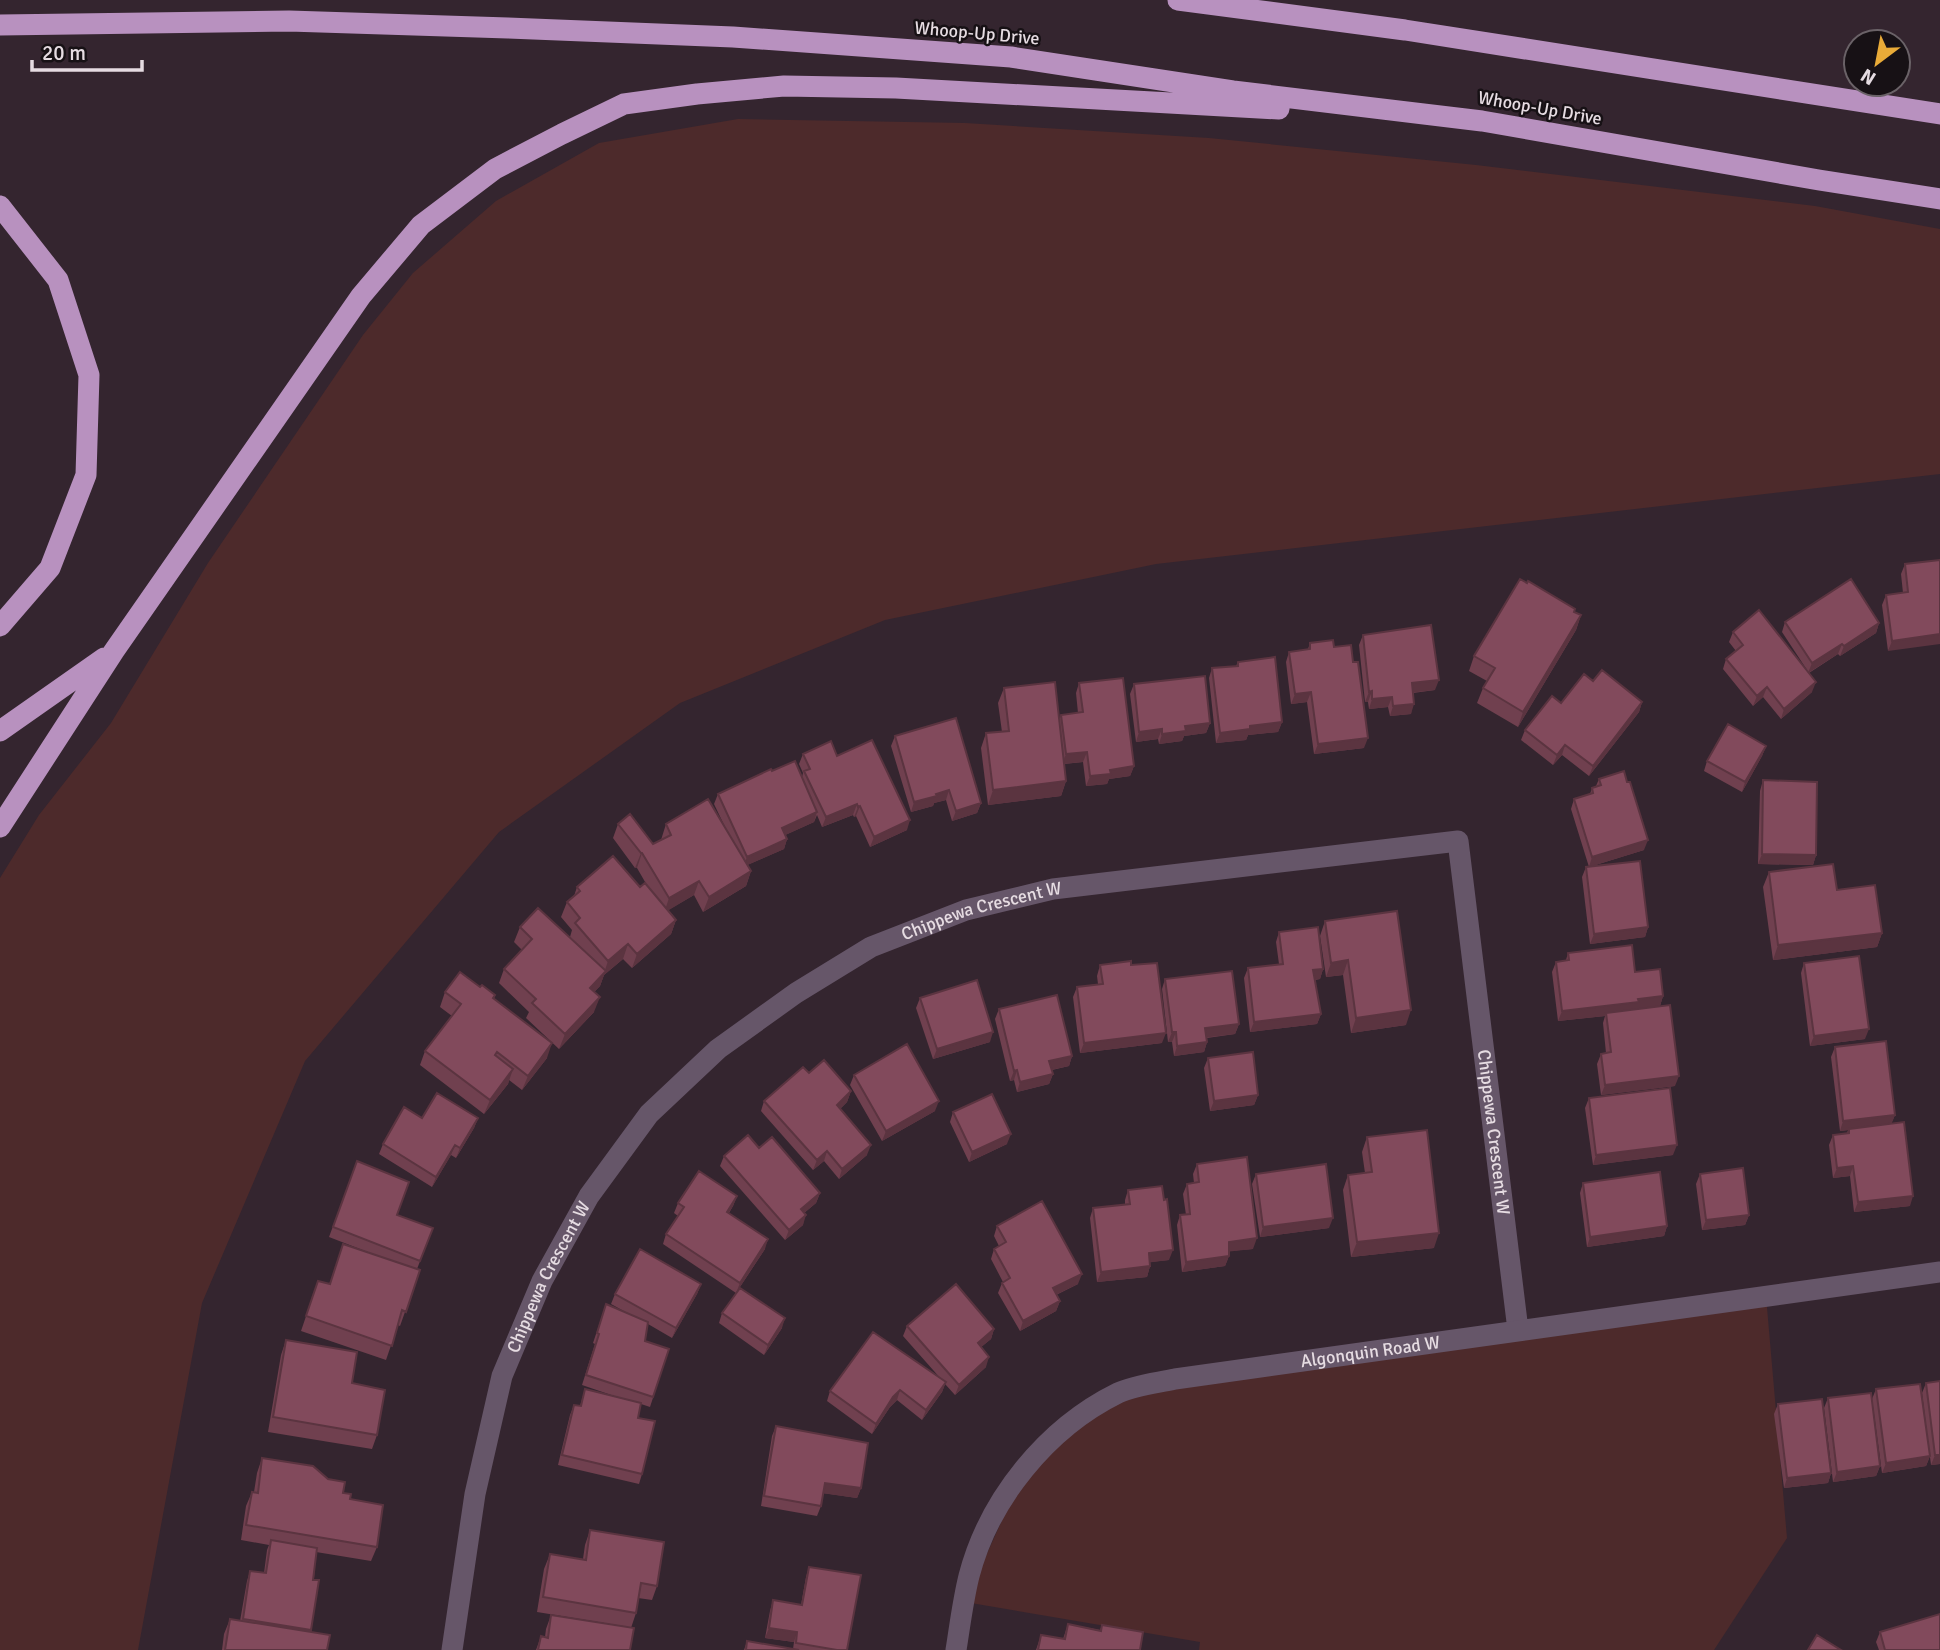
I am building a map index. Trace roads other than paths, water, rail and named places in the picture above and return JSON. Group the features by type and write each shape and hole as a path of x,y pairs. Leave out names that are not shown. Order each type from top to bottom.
{"highway":[{"path":"1178,0 1405,30 1940,114"},
{"name":"Whoop-Up Drive","path":"0,25 289,21 733,37 1011,57 1233,91 1482,121 1940,199"},
{"path":"0,827 114,651 361,296 421,225 495,169 624,104 784,86 896,88 1482,121"},
{"path":"0,206 58,280 89,375 86,475 50,568 0,626"},
{"path":"0,732 114,651"}],"street":[{"name":"Chippewa Crescent W","path":"452,1650 475,1494 502,1376 542,1280 589,1196 649,1114 718,1049 796,993 872,947 966,910 1053,889 1458,841 1518,1330"},
{"name":"Algonquin Road W","path":"956,1650 970,1574 992,1514 1028,1463 1070,1423 1120,1392 1175,1379 1940,1272"}]}
